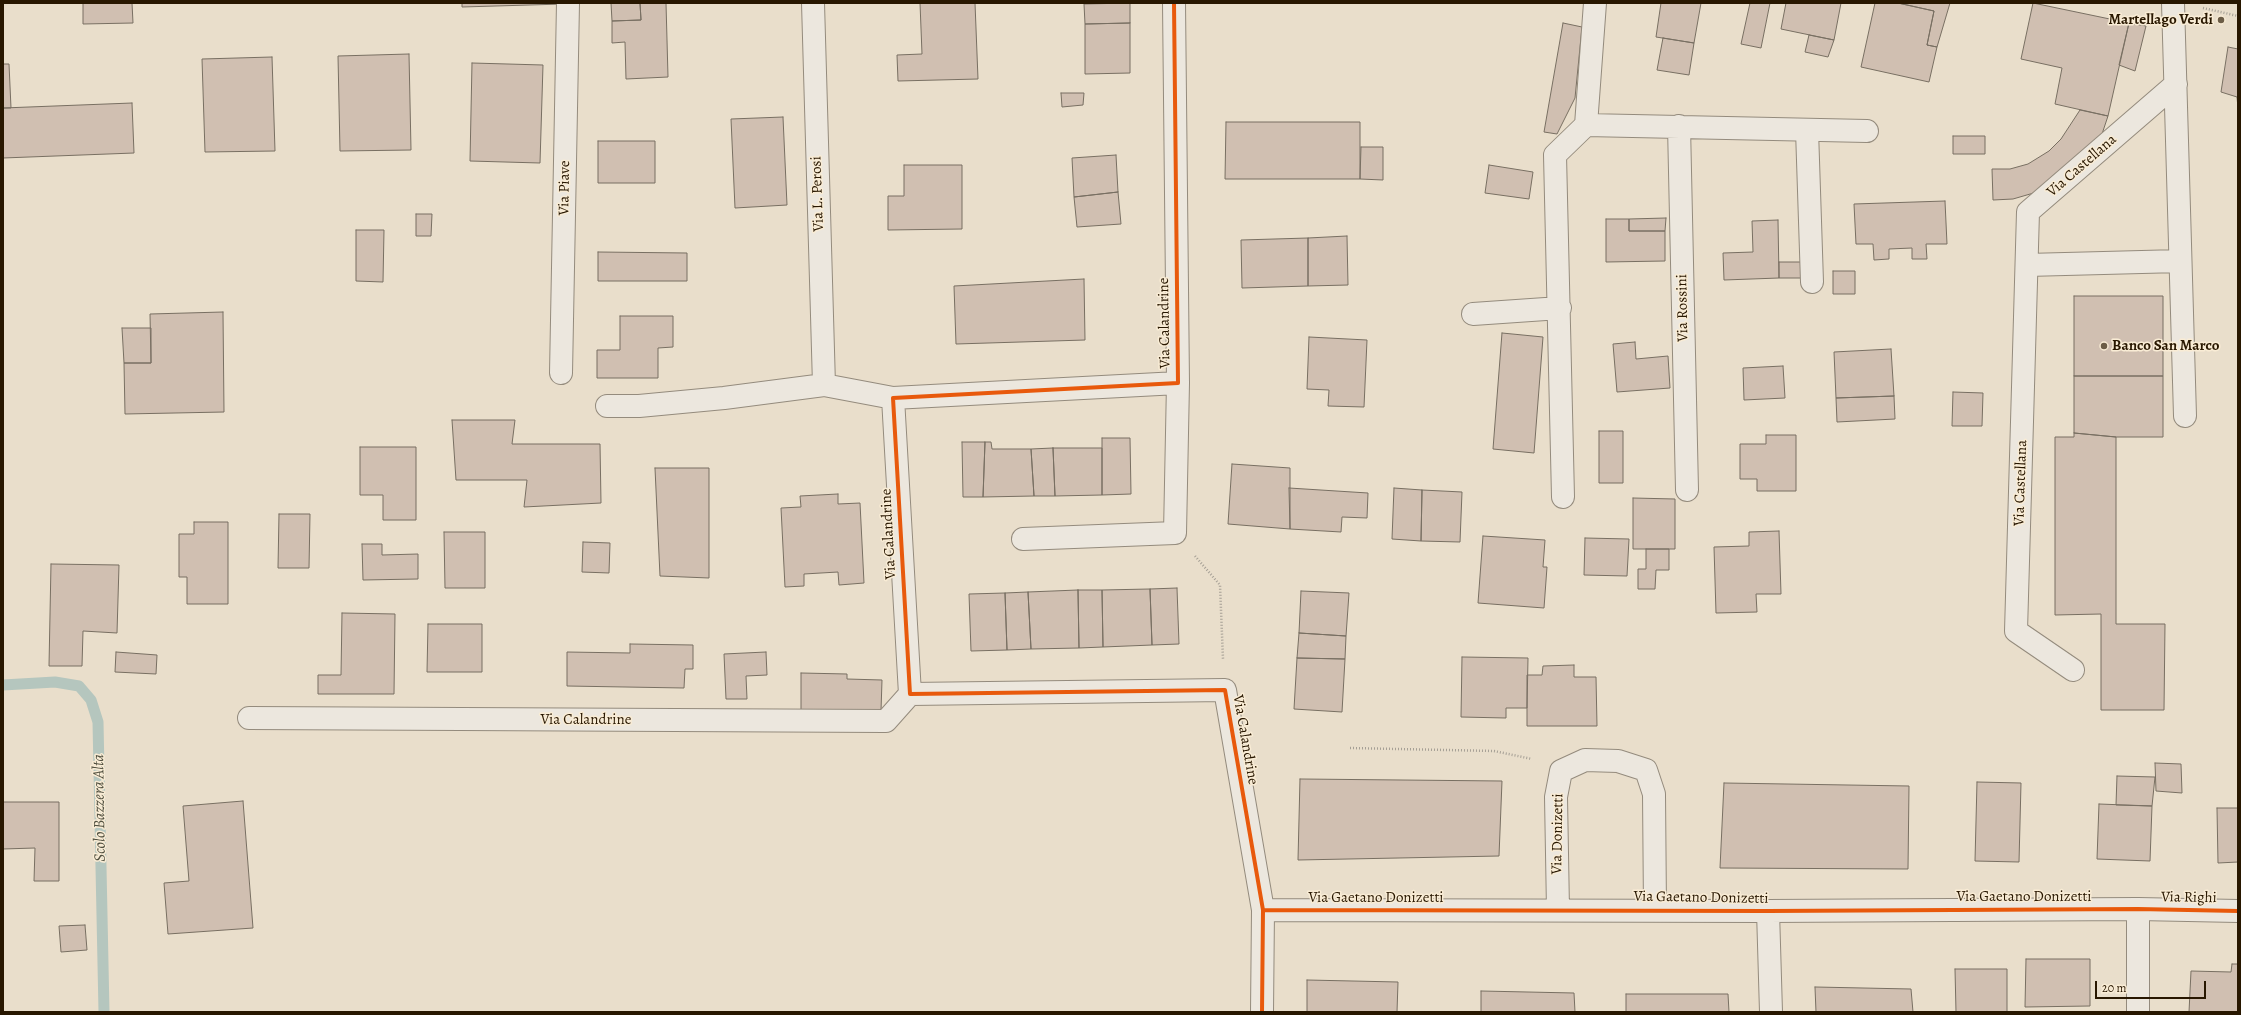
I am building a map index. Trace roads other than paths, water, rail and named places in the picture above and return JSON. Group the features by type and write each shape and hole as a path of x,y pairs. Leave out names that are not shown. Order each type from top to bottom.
{"street":[{"name":"Via Piave","path":"561,373 568,3"},
{"name":"Via L. Perosi","path":"813,3 824,385"},
{"name":"Via Calandrine","path":"1022,539 1176,533 1178,382 1174,3"},
{"path":"1586,125 1595,3"},
{"path":"2173,3 2185,416"},
{"name":"Via Castellana","path":"2073,670 2016,632 2028,212 2176,84"},
{"path":"1564,497 1560,308 1554,154 1586,125 1867,131"},
{"name":"Via Rossini","path":"1679,126 1686,490"},
{"path":"1807,130 1812,282"},
{"path":"2027,266 2180,261"},
{"path":"1473,314 1560,308"},
{"name":"Via Calandrine","path":"249,718 886,721 910,694 893,398 1178,382"},
{"path":"606,406 639,406 724,398 824,385 893,398"},
{"name":"Via Calandrine","path":"910,694 1225,690 1263,910 1262,1012"},
{"name":"Via Donizetti","path":"1558,910 1556,797 1561,771 1585,760 1618,760 1646,770 1654,794 1655,909"},
{"path":"2138,908 2138,1012"},
{"name":"Via Gaetano Donizetti","path":"1263,910 1655,909 1768,911 2138,908"},
{"name":"Via Righi","path":"2138,908 2238,911"},
{"name":"Via Gaetano Donizetti","path":"1768,911 1771,1012"}],"waterway":[{"name":"Scolo Bazzera Alta","path":"3,685 55,682 79,686 91,700 98,722 104,1012"}],"place":[{"name":"Martellago Verdi","path":"2221,20"},
{"name":"Banco San Marco","path":"2104,346"}]}
